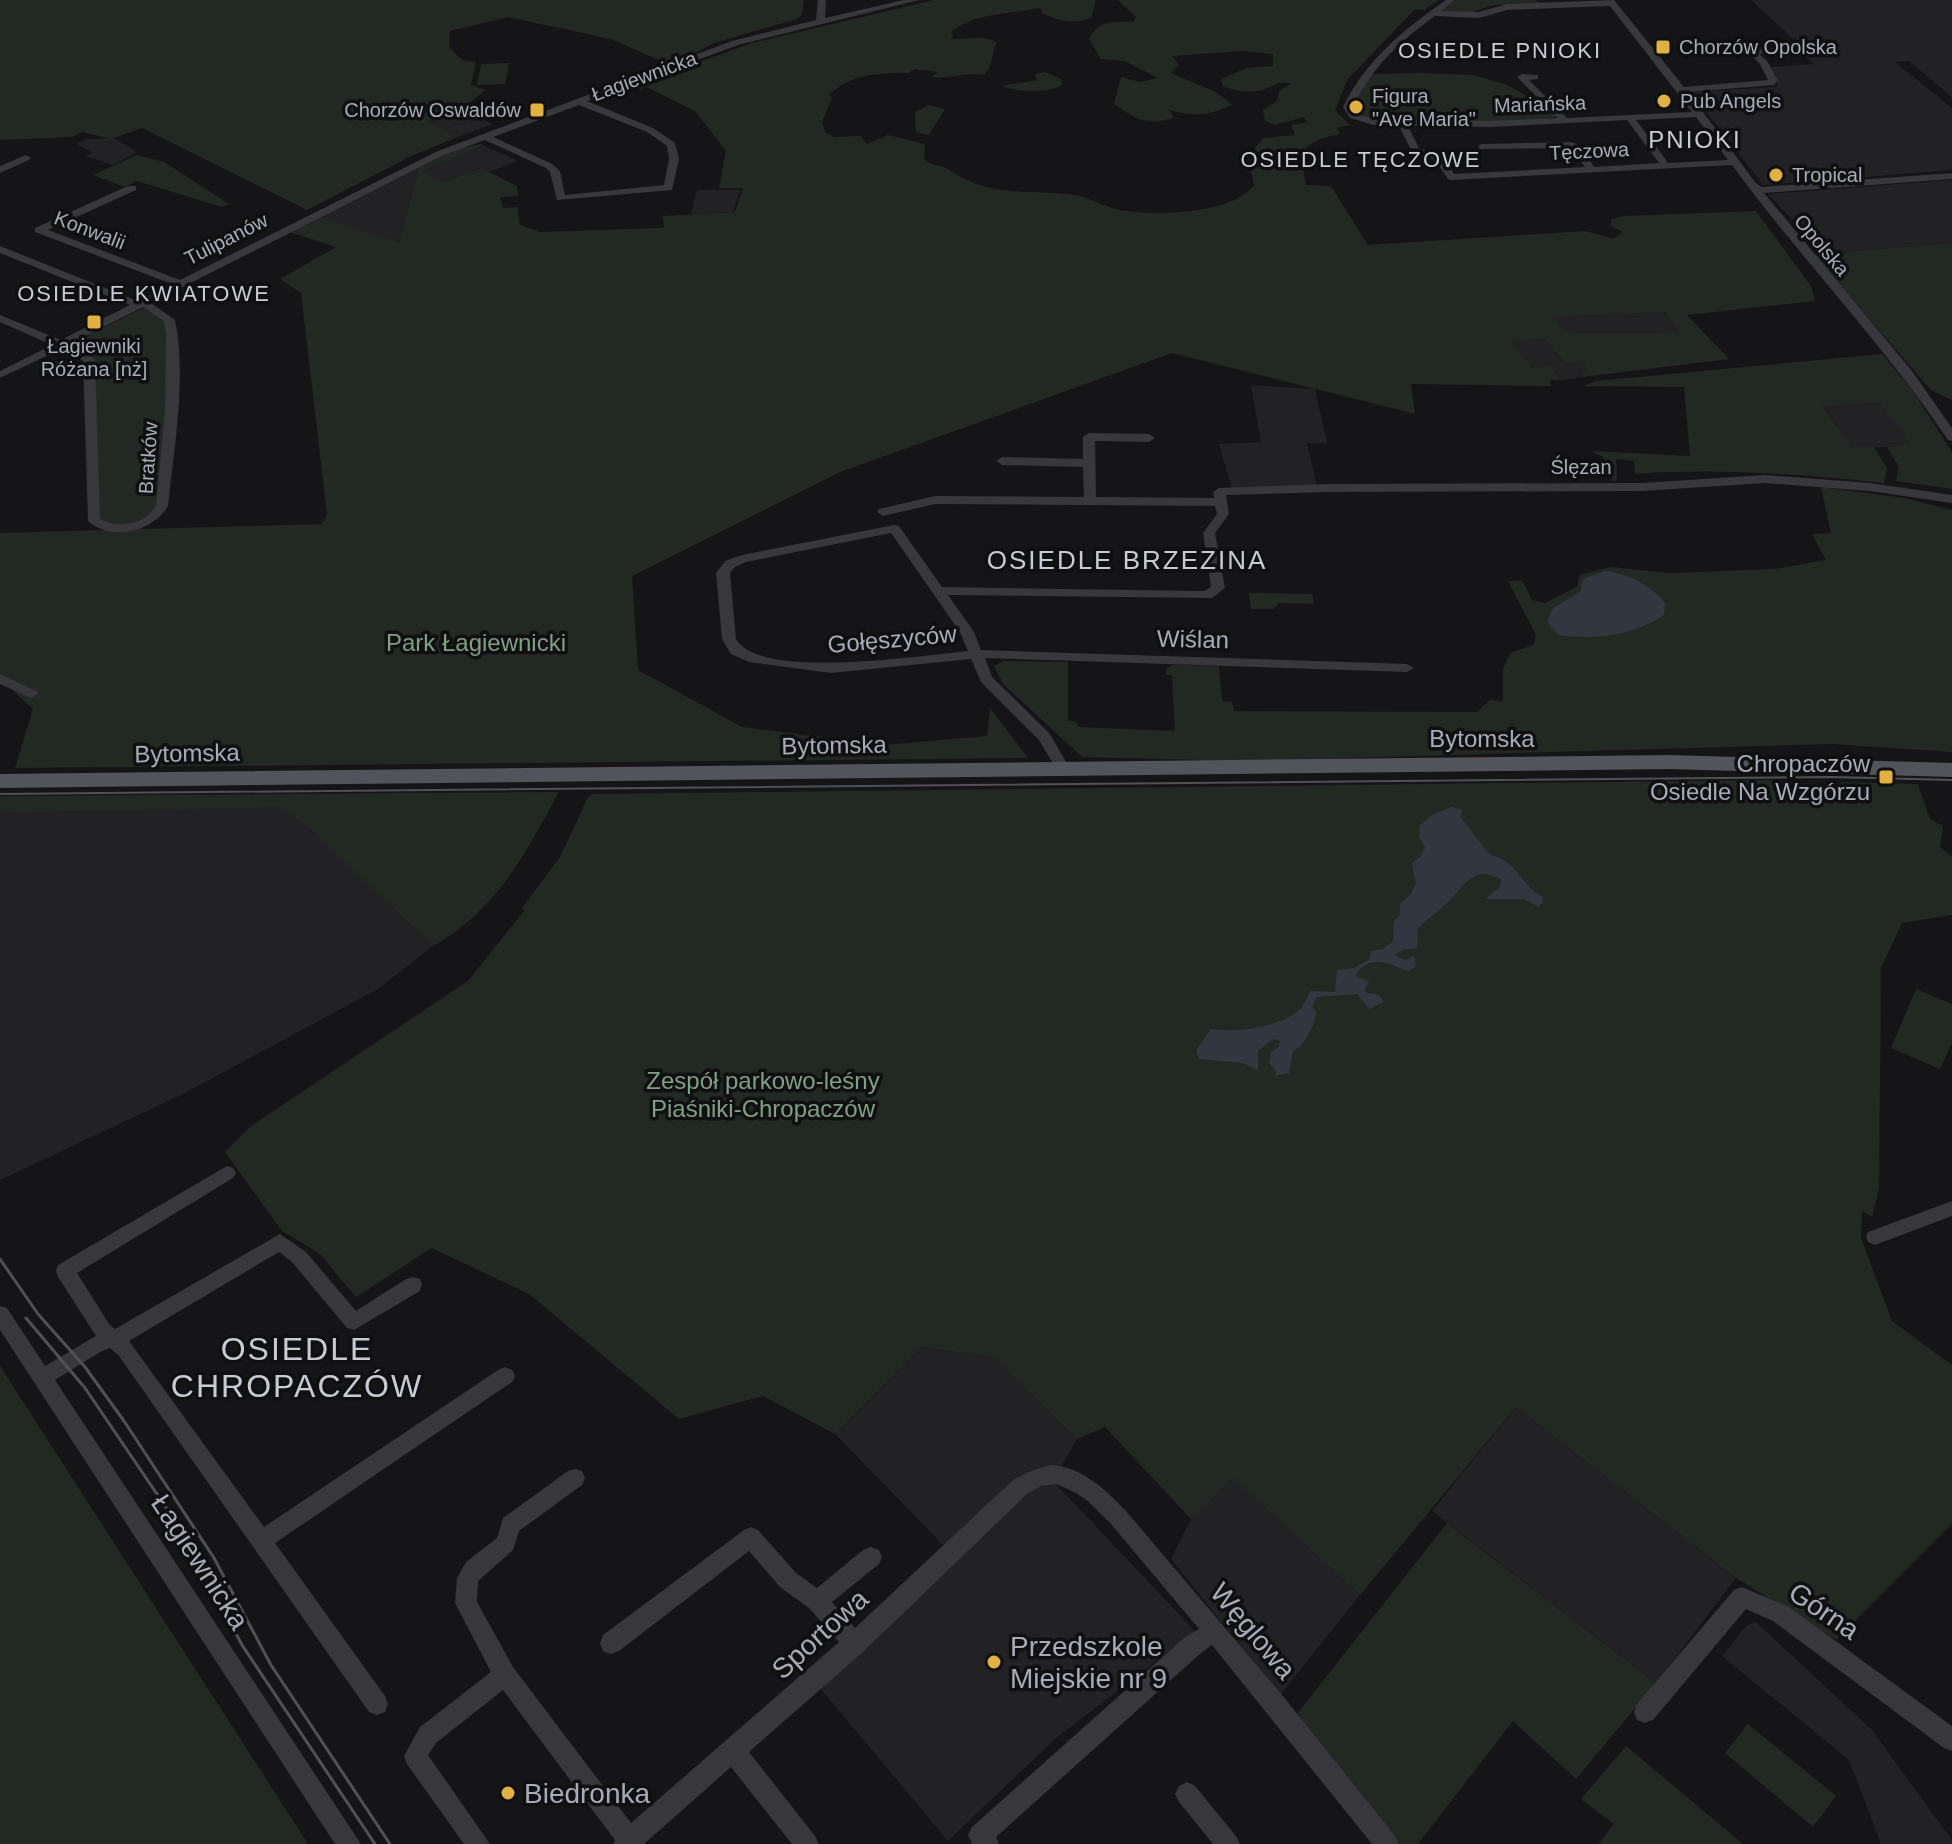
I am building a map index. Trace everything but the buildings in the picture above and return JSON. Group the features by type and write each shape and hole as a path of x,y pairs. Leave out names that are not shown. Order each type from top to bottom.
{"main road":[{"name":"Bytomska","path":"1669,762 1705,757 1837,757 1952,762"},
{"name":"Bytomska","path":"0,781 1669,762 1709,765 1874,765 1952,770"}],"street":[{"path":"820,21 822,0"},
{"name":"Łagiewnicka","path":"382,180 484,136 735,43 915,0"},
{"name":"Mariańska","path":"1451,0 1363,74 1348,107 1349,112 1360,120 1402,123 1565,121 1701,114"},
{"path":"1433,13 1479,15 1507,7 1611,2"},
{"name":"Opolska","path":"1611,2 1701,114 1789,234 1913,378 1952,437"},
{"path":"1682,90 1771,83 1773,80 1768,69 1752,52 1777,50"},
{"path":"1535,77 1522,77 1534,93 1555,107 1565,121"},
{"path":"484,136 549,166 555,171 561,198 668,188 674,159 672,145 650,130 578,101"},
{"path":"1630,118 1662,161"},
{"name":"Tęczowa","path":"1402,123 1415,150 1439,158 1451,177 1736,162"},
{"path":"1482,147 1570,145 1577,147 1591,169"},
{"path":"0,170 26,158"},
{"path":"1759,190 1952,176"},
{"name":"Tulipanów","path":"0,375 382,180"},
{"name":"Konwalii","path":"132,188 39,230 178,283"},
{"path":"0,249 139,303"},
{"name":"Bratków","path":"61,344 81,353 90,365 94,521 116,527 151,520 162,506 171,392 172,325 163,316 139,303"},
{"path":"0,318 61,344"},
{"path":"1090,501 1089,437 1149,438"},
{"path":"1002,461 1090,463"},
{"name":"Ślęzan","path":"883,512 935,500 1221,502 1219,492 1340,488 1642,487 1765,479 1843,484 1952,499"},
{"path":"940,591 1207,595 1218,588 1209,533 1223,514 1221,502"},
{"name":"Gołęszyców","path":"940,591 894,529 742,559 730,564 723,573 732,645 744,656 831,669 978,654"},
{"path":"940,591 978,654 986,679 1045,737 1062,767"},
{"name":"Wiślan","path":"978,654 1407,668"},
{"path":"0,678 31,694"},
{"path":"227,1173 65,1271 102,1330 126,1350 377,1704"},
{"path":"1875,1237 1952,1208"},
{"path":"43,1377 95,1345 131,1332 280,1242 299,1257 354,1322 413,1285"},
{"name":"Łagiewnicka","path":"0,1314 349,1844"},
{"path":"262,1540 505,1376"},
{"name":"Węglowa","path":"1057,1474 1082,1484 1105,1506 1215,1631 1387,1844"},
{"name":"Sportowa","path":"629,1843 855,1644 1020,1487 1033,1478 1057,1474"},
{"path":"575,1478 510,1525 506,1543 474,1569 468,1578 466,1603 505,1675 629,1843"},
{"path":"611,1643 751,1537 788,1580 817,1601 855,1644"},
{"path":"817,1601 871,1557"},
{"name":"Górna","path":"1645,1712 1742,1597 1781,1614 1952,1740"},
{"path":"987,1844 980,1835 1193,1645 1215,1631"},
{"path":"478,1844 415,1756 428,1735 505,1675"},
{"path":"733,1751 807,1844"},
{"path":"1187,1794 1228,1844"}],"shaded area":[{"path":"1751,0 1952,0 1952,97 1909,61 1895,62 1952,108 1952,170 1763,185 1691,92 1777,87 1777,77 1771,67 1814,64 1797,49 1803,48"},
{"path":"462,109 493,124 458,137 426,123"},
{"path":"114,138 137,152 113,165 86,156 93,152 76,144 88,139"},
{"path":"483,145 518,161 489,172 480,168 443,182 422,171"},
{"path":"419,168 399,243 318,217"},
{"path":"1952,180 1952,243 1832,253 1822,251 1768,194"},
{"path":"697,190 740,190 733,212 691,214"},
{"path":"1665,312 1680,332 1576,333 1561,330 1554,317"},
{"path":"1545,339 1565,363 1583,362 1589,372 1581,374 1583,377 1561,380 1551,366 1532,368 1511,341"},
{"path":"1251,385 1315,389 1327,443 1307,443 1317,486 1232,489 1219,444 1261,442"},
{"path":"1881,403 1912,446 1851,448 1823,405"},
{"path":"1605,571 1630,577 1646,585 1665,603 1664,615 1639,628 1613,635 1558,635 1547,622 1553,608 1580,592 1583,579"},
{"path":"280,806 309,827 433,946 378,989 183,1094 0,1180 0,813"},
{"path":"1452,807 1462,810 1461,818 1490,855 1507,862 1543,897 1543,903 1538,907 1524,899 1485,899 1499,888 1502,880 1492,875 1477,875 1418,928 1417,948 1395,955 1405,960 1414,956 1416,966 1409,971 1387,963 1373,962 1361,968 1355,976 1369,981 1364,992 1379,995 1384,1002 1369,1009 1357,994 1317,997 1312,1006 1317,1013 1313,1025 1305,1040 1293,1051 1289,1073 1275,1076 1276,1071 1269,1063 1271,1052 1279,1047 1280,1041 1273,1039 1258,1051 1258,1070 1242,1063 1199,1059 1196,1050 1211,1029 1256,1028 1278,1022 1297,1012 1310,991 1335,992 1337,970 1354,968 1370,959 1371,951 1383,949 1393,941 1394,921 1400,915 1400,904 1411,894 1416,883 1412,863 1425,848 1419,836 1420,825 1433,814"},
{"name":"Przedszkole Miejskie nr 9","path":"921,1347 995,1357 1077,1439 1053,1481 1195,1631 1055,1739 948,1841 814,1681 951,1553 835,1434"},
{"path":"1516,1407 1736,1578 1656,1683 1432,1511"},
{"path":"1233,1477 1360,1595 1280,1695 1171,1559 1191,1519"},
{"path":"1755,1621 1872,1730 1952,1844 1881,1844 1849,1760 1722,1656 1745,1627"}],"green space":[{"path":"0,0 804,0 802,15 797,19 714,43 693,54 663,62 611,39 508,17 450,31 449,47 462,60 476,62 471,85 485,90 462,109 427,122 458,137 413,155 307,210 142,128 111,139 82,132 72,137 0,140"},
{"name":"Park Łagiewnicki","path":"934,0 1096,0 1091,18 1078,21 1053,18 1041,13 1042,9 1038,8 971,21 951,32 951,39 986,38 997,42 990,67 984,75 938,78 931,77 938,72 914,69 909,73 856,78 829,95 832,98 822,122 826,133 834,137 861,136 867,144 888,135 925,144 924,159 980,185 1075,195 1111,208 1169,213 1210,208 1243,195 1254,185 1251,171 1256,160 1253,151 1263,138 1295,135 1291,125 1308,122 1303,117 1275,125 1265,121 1263,110 1277,101 1279,91 1291,84 1280,83 1249,92 1223,86 1221,79 1247,68 1273,66 1273,54 1243,51 1172,56 1179,65 1171,73 1216,92 1232,105 1201,114 1169,110 1174,118 1155,121 1136,118 1122,110 1114,104 1121,77 1141,82 1158,78 1124,61 1101,59 1089,39 1103,25 1134,22 1136,17 1118,0 1439,0 1424,10 1415,9 1347,80 1335,111 1350,125 1337,128 1340,134 1318,140 1301,155 1306,185 1331,186 1368,245 1586,231 1614,239 1623,232 1611,226 1611,219 1623,216 1756,211 1811,286 1815,301 1687,315 1729,359 1583,377 1580,373 1589,372 1583,362 1565,363 1545,339 1512,341 1532,368 1551,366 1561,380 1550,380 1551,386 1411,384 1415,414 1172,353 840,472 632,576 638,670 742,727 885,745 987,736 990,708 1028,758 15,768 33,709 0,679 0,533 322,524 327,514 301,293 280,279 336,247 286,231 318,217 399,242 419,168 454,150 480,144 483,145 423,171 443,182 481,168 517,186 518,196 500,197 503,208 517,207 520,225 541,232 659,228 664,227 663,216 735,212 743,188 719,188 726,151 695,111 647,87 633,91 628,88 752,43","holes":["1665,312 1679,332 1576,333 1561,329 1555,317"]},
{"path":"1456,0 1535,0 1543,4 1494,5 1469,13 1440,11"},
{"path":"509,63 505,84 477,85 481,64"},
{"path":"1045,72 1061,79 1062,85 1032,91 1001,86 1037,80 1035,74"},
{"path":"1369,74 1473,75 1507,85 1553,110 1558,117 1510,122 1378,121 1367,118 1357,108 1357,96"},
{"path":"928,105 945,109 929,135 916,132 915,112"},
{"path":"137,155 164,162 229,204 222,207 137,181 125,187 93,175"},
{"path":"1952,243 1952,400 1931,390 1814,255 1822,251 1832,253"},
{"path":"143,308 169,320 162,506 135,526 99,525 85,356 84,350 72,344"},
{"path":"1882,354 1912,390 1952,452 1952,489 1896,481 1899,467 1887,447 1911,445 1880,403 1823,406 1851,447 1874,447 1887,469 1884,483 1759,473 1635,474 1634,461 1616,459 1617,480 1613,481 1603,457 1591,451 1690,456 1684,387 1583,386 1596,381"},
{"path":"1821,487 1904,498 1952,510 1952,752 1832,744 1241,761 1082,757 1003,684 994,666 1003,661 1068,662 1068,720 1076,722 1078,727 1175,731 1172,675 1166,675 1166,669 1172,665 1219,666 1222,701 1232,702 1234,711 1477,712 1490,700 1503,701 1503,669 1510,653 1533,645 1536,635 1508,581 1522,580 1532,600 1545,603 1578,586 1579,575 1611,567 1670,573 1775,569 1826,560 1812,534 1831,533"},
{"path":"1249,593 1312,594 1314,604 1279,603 1273,609 1251,609"},
{"name":"Zespół parkowo-leśny Piaśniki-Chropaczów","path":"1765,780 1842,786 1840,782 1918,784 1930,819 1943,826 1940,847 1952,857 1952,915 1902,923 1881,968 1879,1189 1872,1217 1862,1211 1861,1238 1892,1321 1952,1365 1952,1524 1836,1640 1736,1578 1516,1407 1360,1595 1233,1478 1191,1519 1105,1427 1077,1439 994,1357 921,1347 835,1434 763,1396 679,1419 529,1294 432,1248 356,1297 319,1253 282,1231 225,1152 251,1126 468,981 524,911 522,908 560,857 592,794"},
{"path":"559,792 521,858 492,898 455,932 433,946 309,828 280,807 0,813 0,796"},
{"path":"1916,989 1952,1004 1952,1043 1940,1069 1891,1048"},
{"path":"0,1366 308,1844 0,1844"},
{"path":"1447,1523 1656,1683 1576,1779 1513,1721 1418,1844 1400,1844 1297,1714"},
{"path":"1748,1724 1836,1796 1813,1827 1725,1753"},
{"path":"1626,1746 1743,1844 1598,1844 1614,1824 1581,1799"}],"tram line":[{"path":"0,794 1832,777 1952,780"},
{"path":"0,1259 38,1314 85,1367 124,1421 214,1558 271,1665 390,1844"},
{"path":"26,1318 85,1388 180,1528 242,1645 375,1844"}],"place":[{"name":"Chorzów Opolska","path":"1663,47"},
{"name":"Pub Angels","path":"1664,101"},
{"name":"Figura \"Ave Maria\"","path":"1356,107"},
{"name":"Chorzów Oswaldów","path":"537,110"},
{"name":"Tropical","path":"1776,175"},
{"name":"Łagiewniki Różana [nż]","path":"94,322"},
{"name":"Chropaczów Osiedle Na Wzgórzu","path":"1886,777"},
{"name":"Przedszkole Miejskie nr 9","path":"994,1662"},
{"name":"Biedronka","path":"508,1793"}],"district":[{"name":"OSIEDLE PNIOKI","path":"1500,50"},
{"name":"PNIOKI","path":"1695,139"},
{"name":"OSIEDLE TĘCZOWE","path":"1361,159"},
{"name":"OSIEDLE KWIATOWE","path":"144,293"},
{"name":"OSIEDLE BRZEZINA","path":"1127,560"},
{"name":"OSIEDLE CHROPACZÓW","path":"297,1368"}]}
